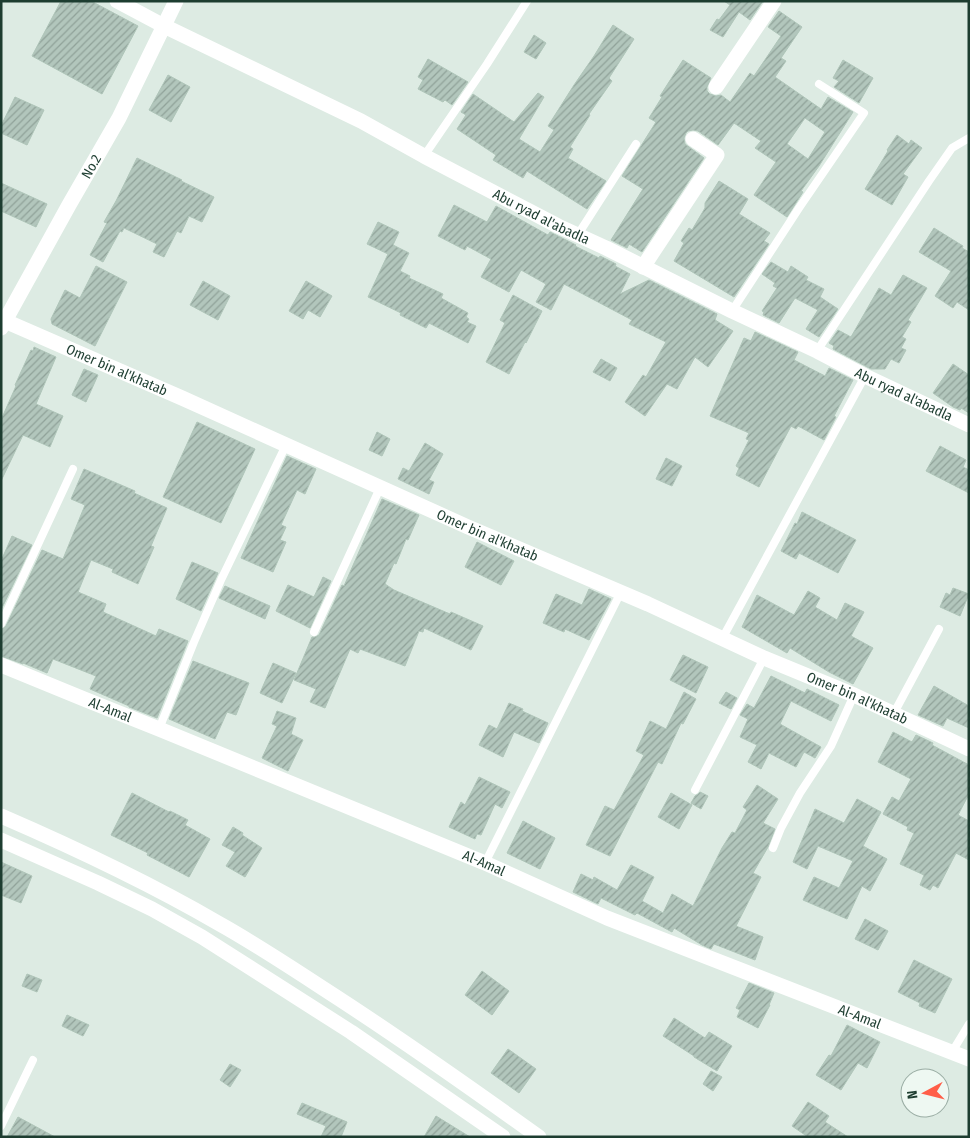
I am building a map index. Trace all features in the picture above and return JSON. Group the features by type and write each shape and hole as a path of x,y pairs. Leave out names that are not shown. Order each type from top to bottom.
{"street":[{"name":"Abu ryad al'abadla","path":"116,1 361,121 577,236 606,248 865,376 969,425"},
{"name":"No.2","path":"2,323 119,118 176,1"},
{"path":"716,87 774,1"},
{"path":"643,267 718,155 693,139"},
{"name":"Omer bin al'khatab","path":"2,323 621,592 764,658 894,713 969,749"},
{"name":"Al-Amal","path":"1,664 485,863 607,918 969,1059"},
{"path":"1,816 158,889 219,923 376,1022 539,1137"},
{"path":"1,840 144,905 202,937 351,1032 503,1137"}],"lane":[{"path":"424,156 487,64 527,1"},
{"path":"732,310 864,113 819,84"},
{"path":"817,351 952,148 969,138"},
{"path":"577,236 636,144"},
{"path":"722,639 865,376"},
{"path":"159,729 221,580 286,445"},
{"path":"1,624 73,469"},
{"path":"314,632 380,488"},
{"path":"485,863 621,592"},
{"path":"894,713 939,629"},
{"path":"695,790 764,658"},
{"path":"773,848 800,793 831,746 854,695"},
{"path":"952,1052 969,1024"},
{"path":"1,1126 32,1060"}],"building":[{"path":"61,1 91,1 138,26 102,94 32,56"},
{"path":"724,1 763,1 750,20 739,12 723,37 710,30 730,5"},
{"path":"779,11 802,27 781,58 786,61 775,77 821,109 828,97 853,112 801,191 803,192 787,217 754,195 776,162 755,148 761,141 734,123 718,145 698,131 693,130 686,133 684,138 685,144 704,158 642,252 629,244 627,248 611,240 643,189 622,176 656,122 649,118 662,97 660,96 683,60 711,78 707,87 707,91 710,94 721,95 730,102 750,73 754,76 781,36 768,27","holes":["805,118 825,132 808,159 787,144"]},
{"path":"613,25 634,39 609,78 612,81 589,114 570,147 573,149 568,158 606,181 587,209 527,171 523,178 493,160 496,155 457,129 466,115 461,112 473,94 514,122 538,93 544,97 519,139 540,152 554,130 548,126"},
{"path":"534,35 546,43 536,59 524,52"},
{"path":"428,59 468,82 452,105 445,100 443,102 418,89 423,80 418,77"},
{"path":"843,60 873,78 859,103 834,87 839,81 833,78"},
{"path":"168,75 190,87 171,122 149,110"},
{"path":"15,97 44,110 27,145 1,133 1,126"},
{"path":"897,135 909,144 911,140 922,148 903,174 908,177 892,205 865,189"},
{"path":"137,158 214,197 202,222 189,216 181,233 177,231 164,257 153,252 157,244 124,228 122,232 120,231 103,262 90,255 107,223 104,222"},
{"path":"719,181 748,199 739,214 770,233 764,241 769,244 734,297 674,261 684,243 681,241 689,228 692,230 705,208 705,203"},
{"path":"1,183 47,204 36,227 1,211"},
{"path":"454,205 487,222 496,206 548,235 550,232 599,258 600,256 616,264 615,266 630,274 620,294 649,280 717,314 715,320 733,331 708,367 695,357 677,389 667,384 645,416 625,402 643,375 646,377 666,342 629,324 632,320 564,284 551,310 536,302 546,284 521,270 509,292 481,277 491,259 467,246 465,250 438,236"},
{"path":"378,222 399,232 393,245 409,253 400,271 410,276 409,278 443,294 441,298 468,313 466,317 469,319 467,322 476,326 468,343 429,323 426,328 368,297 388,254 367,244"},
{"path":"934,228 963,246 962,248 969,252 969,310 957,302 953,308 935,296 951,271 919,252"},
{"path":"771,262 788,272 791,266 808,277 806,280 824,289 820,297 838,309 819,337 806,329 818,310 795,298 779,323 763,315 764,312 762,311 777,288 773,286 775,283 762,274"},
{"path":"96,266 127,282 95,346 52,324 51,319 65,290 80,298"},
{"path":"903,275 927,288 908,320 911,322 902,337 906,339 901,348 906,350 899,363 891,359 885,369 871,369 833,349 834,346 829,343 838,330 851,337 879,288 891,295"},
{"path":"203,281 230,296 218,320 190,305"},
{"path":"306,281 332,296 320,317 308,310 303,319 289,311"},
{"path":"513,295 542,311 509,374 486,362 505,323 500,320"},
{"path":"755,332 798,352 794,360 825,376 829,368 853,380 824,440 798,426 796,429 791,426 759,487 736,475 739,468 736,466 749,440 746,439 749,433 710,416 744,338 751,341"},
{"path":"34,347 56,357 36,404 63,416 50,447 23,435 1,481 1,420 15,385"},
{"path":"601,359 617,368 610,381 593,372"},
{"path":"953,364 969,375 969,413 961,408 960,410 953,407 933,393"},
{"path":"84,369 98,375 86,402 72,395"},
{"path":"197,422 255,449 221,523 163,497"},
{"path":"377,432 390,439 382,456 369,450"},
{"path":"425,443 443,454 429,480 434,482 429,494 398,479 403,468 409,471"},
{"path":"940,446 966,460 963,467 969,470 969,493 926,471"},
{"path":"287,456 316,469 305,494 297,490 281,525 286,527 280,540 286,542 273,572 241,558"},
{"path":"666,458 682,466 672,486 656,479"},
{"path":"84,469 135,491 134,493 167,508 151,546 154,547 138,584 112,572 113,569 91,560 78,592 106,604 103,612 156,636 159,629 188,641 157,718 90,689 96,676 53,659 47,673 1,656 1,630 6,626 42,550 63,559 85,505 71,499"},
{"path":"382,499 419,515 385,584 394,590 450,614 451,612 483,626 471,650 424,628 423,632 419,631 405,666 360,649 358,653 350,649 325,708 310,702 316,689 294,680 312,637 319,635 342,585 344,586"},
{"path":"802,512 856,540 838,573 799,553 796,559 781,551"},
{"path":"12,536 32,545 1,610 1,561"},
{"path":"477,542 514,561 501,585 465,567"},
{"path":"192,562 218,573 201,611 176,599"},
{"path":"323,577 331,581 310,628 276,611 288,585 314,597"},
{"path":"225,586 270,606 265,619 219,598"},
{"path":"953,588 969,594 960,616 940,607 946,593 950,595"},
{"path":"589,589 611,599 589,640 565,629 564,632 543,623 556,594 582,605"},
{"path":"808,591 820,598 815,607 837,620 845,603 864,612 851,636 873,648 853,684 790,648 787,653 742,627 757,595 794,615"},
{"path":"683,655 708,667 696,693 670,680"},
{"path":"193,661 249,683 236,715 227,712 215,739 169,719"},
{"path":"273,663 296,673 282,703 260,693"},
{"path":"771,676 805,693 807,689 839,705 831,721 791,701 780,724 821,747 815,758 804,752 796,767 769,753 761,769 748,762 757,745 740,737 748,719 740,715 747,704 754,708"},
{"path":"934,686 969,706 969,728 947,718 943,726 918,715"},
{"path":"684,692 696,699 683,724 681,723 662,764 658,762 610,856 586,845 605,806 614,810 644,755 636,751 650,721 666,729"},
{"path":"726,692 737,698 731,709 719,703"},
{"path":"509,703 548,723 539,743 514,732 503,757 479,745 489,725 497,729"},
{"path":"277,711 296,718 291,734 303,740 288,771 262,758 277,726 272,724"},
{"path":"893,732 912,742 916,735 969,765 969,794 958,815 969,821 969,860 956,853 938,888 933,885 930,890 920,885 924,875 900,864 914,833 907,830 908,827 883,814 892,797 899,801 911,779 878,762"},
{"path":"479,777 510,792 502,808 495,804 481,835 477,834 475,839 449,827 461,802 465,805"},
{"path":"757,785 778,799 763,823 775,829 768,847 753,873 761,877 736,926 763,937 755,960 714,944 711,949 674,928 672,932 637,913 635,915 601,898 598,904 573,892 581,874 593,880 594,877 617,890 631,865 654,877 642,901 663,913 672,894 693,906 722,848 732,832 735,833 747,810 743,807"},
{"path":"700,792 708,796 701,809 691,803"},
{"path":"132,793 188,820 185,825 210,839 189,877 147,855 148,853 111,835"},
{"path":"671,793 692,805 679,829 658,817"},
{"path":"857,799 881,812 863,846 887,859 870,891 862,886 847,919 803,900 814,877 839,888 853,861 818,846 807,869 793,862 815,809 844,823"},
{"path":"523,821 555,838 540,869 507,853"},
{"path":"233,827 262,848 245,877 226,866 235,852 222,845"},
{"path":"1,862 32,876 21,903 1,895"},
{"path":"865,919 888,931 878,950 855,939"},
{"path":"914,960 952,979 935,1013 919,1006 920,1003 898,992"},
{"path":"482,971 509,991 492,1015 465,995"},
{"path":"27,974 42,980 37,992 22,986"},
{"path":"749,983 774,993 758,1028 737,1017 740,1010 736,1008"},
{"path":"67,1015 89,1025 83,1036 62,1026"},
{"path":"674,1018 705,1038 709,1032 732,1046 717,1071 663,1036"},
{"path":"847,1025 880,1042 867,1068 858,1063 841,1090 816,1075 829,1055 831,1056"},
{"path":"508,1049 536,1069 519,1093 491,1073"},
{"path":"230,1064 241,1070 230,1087 220,1080"},
{"path":"711,1071 722,1077 713,1091 703,1084"},
{"path":"808,1102 829,1116 825,1122 848,1137 808,1137 792,1126"},
{"path":"302,1103 347,1122 341,1137 321,1137 326,1126 297,1114"},
{"path":"436,1116 470,1137 424,1137"},
{"path":"18,1117 55,1137 7,1137"}]}
